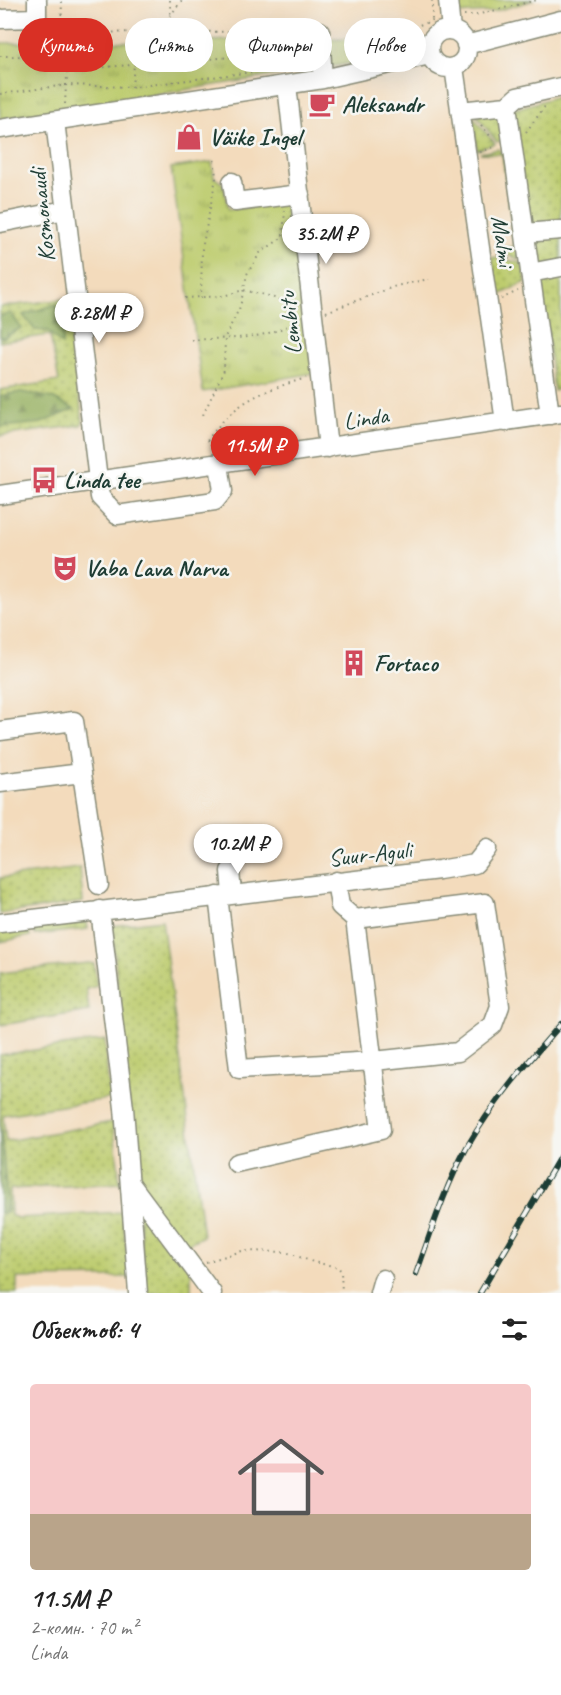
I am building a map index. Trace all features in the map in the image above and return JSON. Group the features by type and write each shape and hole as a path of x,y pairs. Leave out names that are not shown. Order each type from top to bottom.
{"street":[{"path":"0,18 37,18 37,0"},
{"path":"448,0 451,30"},
{"path":"466,45 561,20"},
{"path":"332,63 430,55 442,67 454,67 463,61 466,45 461,35 451,30 434,37 430,55"},
{"name":"Malmi","path":"454,67 506,422"},
{"path":"0,129 287,85 309,72"},
{"name":"Lembitu","path":"287,85 293,195 320,372 328,448"},
{"path":"460,111 507,106 517,97 559,87"},
{"path":"507,106 508,145 516,166 531,274 555,406"},
{"name":"Kosmonaudi","path":"61,120 65,210 100,497 117,516 215,501 223,491 219,464"},
{"path":"232,182 235,202 293,195"},
{"path":"0,223 65,210"},
{"path":"525,233 561,230"},
{"path":"531,274 561,267"},
{"name":"Linda","path":"0,495 506,422 555,406"},
{"path":"0,731 74,721 99,885"},
{"path":"0,783 82,773"},
{"name":"Suur-Aguli","path":"0,923 475,864 487,849"},
{"path":"230,871 225,895 239,1069 374,1061 458,1052 493,1025 500,1006 485,903 355,919"},
{"path":"236,1163 381,1130 355,919 340,906 336,881"},
{"path":"100,910 124,1108 138,1293"},
{"path":"130,1183 212,1293"}],"path":[{"path":"62,0 62,18"},
{"path":"170,0 171,16"},
{"path":"171,16 182,0"},
{"path":"432,0 432,22"},
{"path":"0,56 18,56"},
{"path":"61,120 68,72"},
{"path":"132,87 133,72"},
{"path":"0,94 66,85 132,87 256,72"},
{"path":"477,153 508,145 538,117 559,87"},
{"path":"478,121 508,145 516,166"},
{"path":"201,298 204,233 216,178 214,156"},
{"path":"203,415 224,370 225,337 240,307 244,282 251,265 260,254 283,237 293,195"},
{"path":"480,248 531,274 489,306"},
{"path":"191,340 268,336 302,318"},
{"path":"207,441 225,417 248,399 269,389 320,372"},
{"path":"192,1265 243,1251 286,1252 313,1262 338,1267 341,1271 342,1293"}],"green space":[{"path":"464,0 534,0 492,12 456,14"},
{"path":"332,39 344,39 344,64 332,66"},
{"path":"213,41 225,41 225,72 296,72 0,119 0,43 18,43 18,72 113,72 113,42 125,42 125,72 213,72"},
{"path":"561,95 561,264 544,267 536,261 512,110"},
{"path":"497,114 504,140 497,142 476,115"},
{"path":"473,117 495,144 477,150"},
{"path":"498,149 511,160 519,259 495,250 515,246 502,154 480,153"},
{"path":"212,162 214,177 224,185 228,210 286,202 292,205 314,373 203,392 171,168"},
{"path":"492,257 522,263 526,282 497,296"},
{"path":"561,272 561,388 554,391 541,276"},
{"path":"65,299 83,421 81,425 0,436 0,390 59,381 50,335 0,342 0,307"},
{"path":"57,304 63,328 62,345 48,331 35,330 23,315"},
{"path":"11,313 21,328 5,337 0,337 0,316"},
{"path":"21,392 52,398 74,409 41,423 0,427 0,396"},
{"path":"80,868 83,902 0,914 0,878"},
{"path":"162,920 203,1236 185,1245 191,1272 191,1293 146,1293 112,926"},
{"path":"87,922 88,929 35,935 34,927"},
{"path":"28,926 30,936 0,942 0,931"},
{"path":"94,964 97,986 86,989 89,1011 0,1025 0,973"},
{"path":"105,1040 108,1082 114,1098 3,1115 6,1141 113,1122 120,1183 10,1189 11,1215 17,1218 122,1212 130,1277 17,1278 17,1293 0,1293 0,1055"},
{"path":"0,1117 8,1212 0,1213"}],"railway":[{"path":"416,1274 445,1194 467,1147 499,1099 561,1024"},
{"path":"480,1293 561,1155"}],"place":[{"name":"Aleksandr","path":"322,104"},
{"name":"Väike Ingel","path":"189,137"},
{"name":"Linda tee","path":"44,480"},
{"name":"Vaba Lava Narva","path":"65,568"},
{"name":"Fortaco","path":"354,663"}]}
